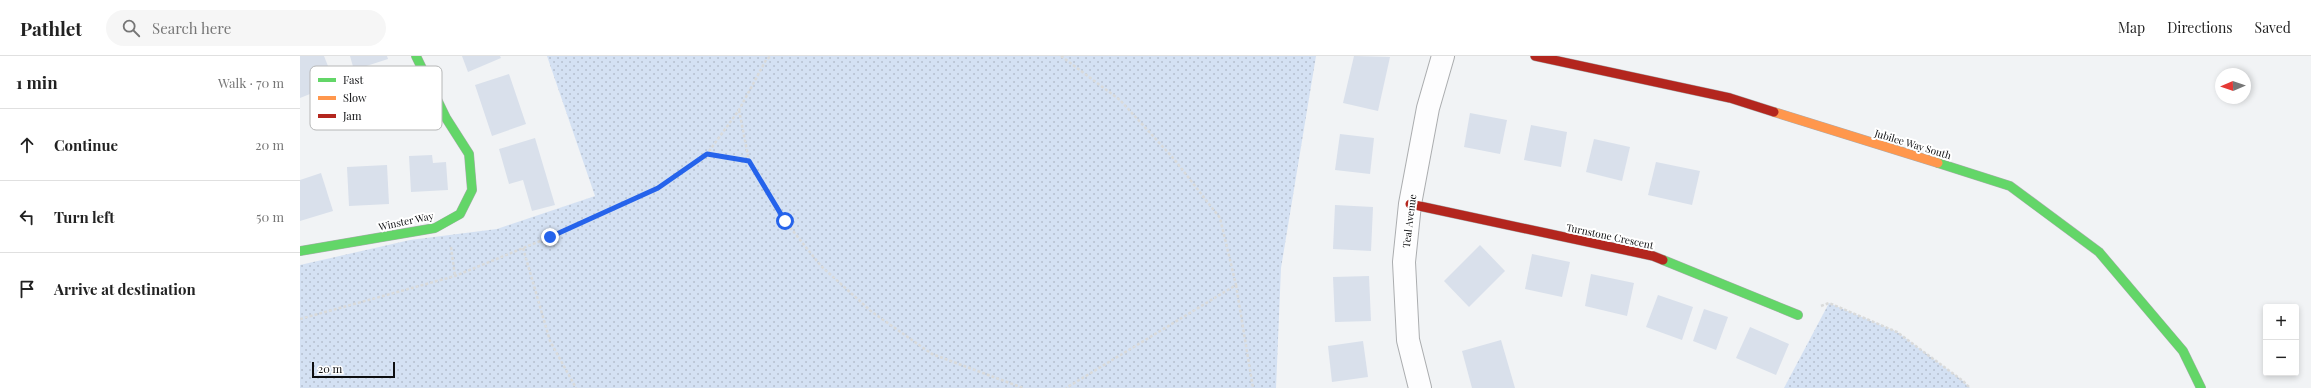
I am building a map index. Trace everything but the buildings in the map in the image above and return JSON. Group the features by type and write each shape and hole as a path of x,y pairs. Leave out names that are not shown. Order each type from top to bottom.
{"street":[{"name":"Winster Way","path":"416,56 421,66"},
{"name":"Teal Avenue","path":"1420,388 1408,340 1404,262 1410,204 1428,108 1443,56"},
{"name":"Jubilee Way South","path":"1535,56 1730,98 2010,186 2099,252 2183,351 2201,388"},
{"name":"Winster Way","path":"300,251 434,228 460,214 472,190 469,154 442,110"},
{"name":"Turnstone Crescent","path":"1410,204 1653,256 1798,315"}],"path":[{"path":"300,318 455,276 523,248 658,188 707,154 739,110 766,60 770,56"},
{"path":"1061,56 1120,100 1174,159 1220,218 1236,286 1253,388"},
{"path":"739,110 749,161 785,221 821,266 872,312 932,354 1022,388"},
{"path":"707,154 749,161"},
{"path":"523,248 550,341 576,388"},
{"path":"1066,388 1236,286"},
{"path":"1798,315 1829,304 1897,332 1963,381 1970,388"}],"shaded area":[{"path":"547,56 1316,56 1281,268 1276,388 300,388 300,265 410,240 497,229 595,196"},
{"path":"1829,303 1897,332 1963,381 1970,388 1784,388"}],"traffic: fast":[{"path":"416,56 421,66"},
{"path":"300,251 435,228 460,214 472,190 469,154 442,110"},
{"path":"1938,163 2010,186 2099,252 2183,351 2201,388"},
{"path":"1663,260 1798,315"}],"traffic: slow":[{"path":"1774,112 1938,163"}],"traffic: jam":[{"path":"1535,56 1730,98 1774,112"},
{"path":"1410,204 1653,256 1663,260"}],"route":[{"path":"550,237 658,188 707,154 749,161 785,221"}]}
